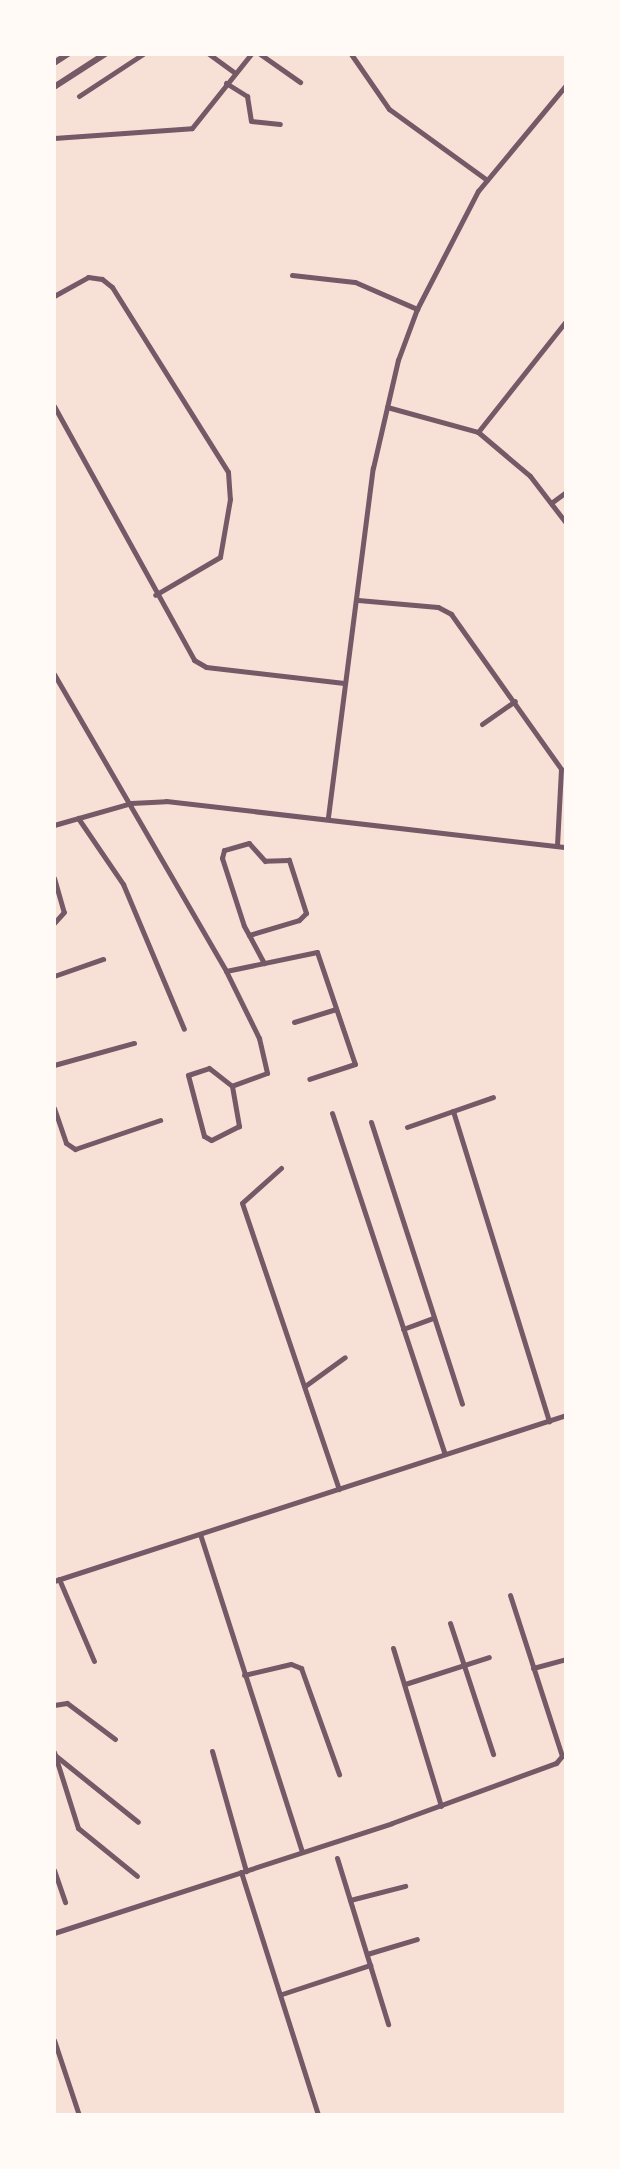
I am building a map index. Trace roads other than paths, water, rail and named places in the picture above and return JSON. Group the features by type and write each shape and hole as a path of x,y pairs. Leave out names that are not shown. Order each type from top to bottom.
{"street":[{"path":"54,63 68,54"},
{"path":"54,87 106,54"},
{"path":"79,96 144,54"},
{"path":"209,54 234,72"},
{"path":"54,138 187,130 199,122 234,72 251,54"},
{"path":"260,54 300,82"},
{"path":"351,54 389,109 487,180"},
{"path":"226,83 247,96 251,121 280,124"},
{"path":"328,817 373,468 387,407 417,309 487,180 566,85"},
{"path":"292,275 355,282 417,309"},
{"path":"54,296 88,277 102,279 112,287 228,472 230,499 220,557 155,595"},
{"path":"478,432 566,321"},
{"path":"54,406 155,595 191,656 200,664 344,683"},
{"path":"387,407 478,432 530,476 566,523"},
{"path":"551,503 566,492"},
{"path":"358,600 447,611 515,701 563,773 557,846"},
{"path":"54,674 58,686 131,803 252,1021 269,1068 261,1078 232,1086"},
{"path":"482,724 515,701"},
{"path":"54,825 131,803 166,801 328,817 566,847"},
{"path":"78,818 123,884 184,1029"},
{"path":"249,936 299,920 306,912 289,860 265,861 249,843 224,850 222,858 249,936 264,963"},
{"path":"54,878 64,912 54,923"},
{"path":"226,971 316,951 355,1063 309,1079"},
{"path":"54,976 103,960"},
{"path":"294,1022 336,1009"},
{"path":"54,1065 134,1043"},
{"path":"209,1068 232,1086 238,1129 208,1139 188,1074 209,1068"},
{"path":"407,1127 493,1097"},
{"path":"54,1108 66,1143 75,1149 160,1120"},
{"path":"453,1111 549,1421"},
{"path":"332,1113 445,1454"},
{"path":"370,1122 462,1405"},
{"path":"281,1168 242,1203 339,1489"},
{"path":"403,1329 434,1318"},
{"path":"305,1386 345,1357"},
{"path":"94,1661 57,1580 566,1415"},
{"path":"200,1534 302,1852"},
{"path":"54,1933 441,1806 556,1763 562,1756 510,1595"},
{"path":"450,1623 493,1755"},
{"path":"393,1648 441,1806"},
{"path":"405,1684 489,1657"},
{"path":"533,1668 566,1659"},
{"path":"244,1675 291,1664 301,1668 339,1773"},
{"path":"54,1705 67,1703 116,1739"},
{"path":"212,1751 243,1872 318,2115"},
{"path":"55,1754 138,1822"},
{"path":"55,1754 78,1828 137,1876"},
{"path":"337,1858 388,2024"},
{"path":"54,1870 65,1902"},
{"path":"350,1900 405,1886"},
{"path":"367,1954 417,1940"},
{"path":"282,1994 370,1965"},
{"path":"54,2040 56,2053 79,2115"}]}
